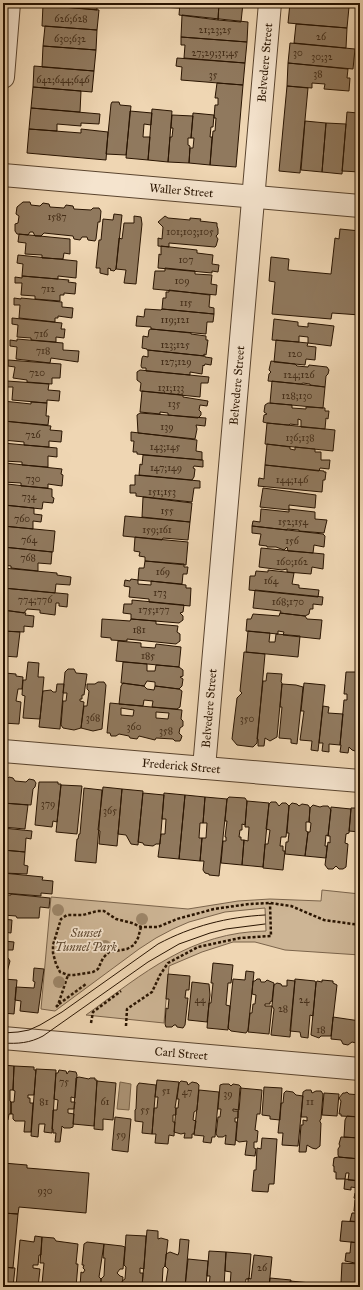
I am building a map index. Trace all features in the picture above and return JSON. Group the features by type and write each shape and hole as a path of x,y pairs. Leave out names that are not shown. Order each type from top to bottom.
{"street":[{"path":"3,77 9,3"},
{"name":"Belvedere Street","path":"204,768 270,3"},
{"name":"Waller Street","path":"3,175 360,206"},
{"name":"Frederick Street","path":"3,750 360,782"},
{"name":"Carl Street","path":"3,1038 360,1069"}],"path":[{"path":"126,1026 127,1009 152,992 168,962 198,947 240,938 271,936 270,903"},
{"path":"141,927 134,945 108,952 96,970 89,973 68,974 62,973 58,970 53,956 53,942 59,929 60,921 65,916 71,914 86,915 102,911 116,919 141,927 158,928 177,918 214,909 249,904 270,903 291,906 324,920 360,925"},
{"path":"68,974 57,1006 86,984"},
{"path":"91,1023 92,1012 121,992"}],"green space":[{"name":"Sunset Tunnel Park","path":"322,890 360,894 360,955 285,950 255,942 233,942 202,952 169,966 164,1023 86,1015 149,970 191,947 214,939 239,933 266,931 265,908 225,912 189,922 173,929 139,949 55,1011 41,1009 51,897 188,909 238,901 270,899 321,901"}],"shaded area":[{"path":"120,1082 131,1084 129,1110 117,1109"}],"building":[{"path":"39,3 105,3 105,6 97,5 97,10 39,5"},
{"path":"160,3 180,3 180,8 160,7"},
{"path":"180,3 219,3 218,20 179,15"},
{"path":"219,3 243,3 241,22 218,20"},
{"path":"290,3 349,7 347,28 288,23"},
{"path":"300,3 350,3 349,7"},
{"path":"43,5 99,10 97,30 42,26"},
{"path":"182,15 248,22 247,42 181,37"},
{"path":"296,24 347,28 346,48 294,43"},
{"path":"45,26 97,30 96,50 43,46"},
{"path":"181,37 247,42 245,63 184,58 185,45 181,45"},
{"path":"290,43 355,49 353,69 288,63"},
{"path":"43,46 96,50 94,71 42,67"},
{"path":"177,58 245,63 243,85 181,80 182,67 176,66"},
{"path":"288,63 348,69 347,78 350,78 349,91 324,89 325,84 312,83 312,88 287,86"},
{"path":"34,66 94,71 92,92 33,87"},
{"path":"217,83 243,85 236,167 210,165 213,131 215,131 215,105 218,105 218,98 215,98"},
{"path":"287,86 308,88 300,173 279,171"},
{"path":"33,87 81,91 80,112 31,108"},
{"path":"112,102 119,102 120,105 131,106 126,155 106,154"},
{"path":"31,108 100,114 99,124 81,123 81,126 57,124 57,131 29,129"},
{"path":"152,109 172,111 168,162 148,160"},
{"path":"130,111 152,113 151,125 144,124 143,137 150,137 148,160 126,158"},
{"path":"347,112 358,113 357,125 360,126 360,172 342,171"},
{"path":"193,113 214,115 210,137 212,137 210,165 189,163 190,148 193,148 194,138 191,138"},
{"path":"172,115 193,116 191,138 188,138 188,145 190,146 189,163 168,162 170,137 172,137 173,128 171,128"},
{"path":"305,121 326,123 322,172 301,170"},
{"path":"326,123 346,124 342,174 322,172"},
{"path":"29,129 81,133 81,129 108,132 106,160 27,153"},
{"path":"23,202 30,202 31,205 40,206 43,203 49,204 50,207 64,208 66,205 73,206 74,209 91,210 93,208 99,208 101,211 100,222 98,222 95,241 88,240 87,237 82,237 80,240 74,239 73,236 44,233 41,236 35,236 33,232 30,232 28,235 17,234 15,231 15,224 18,223 19,216 16,214 17,207"},
{"path":"114,214 122,215 116,269 114,271 108,268 108,275 100,273 100,268 96,268 103,219 113,220"},
{"path":"134,216 141,217 142,224 136,284 124,283 126,270 116,269 119,238 122,239 124,223 134,223"},
{"path":"165,216 168,218 190,220 190,218 201,219 200,221 217,223 218,234 216,236 218,239 216,246 169,243 169,247 158,246 158,238 162,239 163,227 158,222"},
{"path":"340,229 360,231 360,315 332,313 331,319 272,314 275,282 269,281 271,257 289,259 288,270 331,274 335,238 339,239"},
{"path":"19,234 70,239 70,254 64,253 63,259 42,258 42,255 25,254 26,243 18,242"},
{"path":"161,246 197,250 197,253 213,255 212,264 219,265 218,272 212,271 212,273 158,268 159,254 161,255"},
{"path":"18,255 77,261 76,278 58,276 58,279 22,276 23,264 17,263"},
{"path":"165,268 195,271 195,274 212,275 211,284 217,285 216,295 153,289 155,271 165,271"},
{"path":"22,276 69,280 68,282 76,283 75,294 64,293 64,295 60,295 60,301 35,299 35,296 21,295 22,283 15,283 15,277 22,278"},
{"path":"169,290 210,295 209,307 214,308 214,314 162,309 163,298 166,298 166,292 169,292"},
{"path":"14,298 62,302 62,307 73,308 72,318 58,316 58,318 55,318 55,322 19,318 20,305 14,305"},
{"path":"145,309 162,309 214,314 213,322 207,322 206,334 151,329 151,327 136,326 137,316 144,317"},
{"path":"12,318 62,323 61,329 65,329 64,338 56,337 56,342 17,337 18,325 12,324"},
{"path":"274,319 298,322 298,326 308,327 308,323 334,326 331,346 308,343 308,337 299,336 299,342 272,340"},
{"path":"151,329 206,336 206,340 208,340 206,355 147,350 142,348 143,336 148,337 149,330"},
{"path":"17,339 63,343 63,350 79,351 78,362 51,358 50,363 16,359 17,347 10,346 10,340 17,341"},
{"path":"276,340 308,343 307,346 316,347 315,360 306,359 305,365 274,362"},
{"path":"148,350 205,356 212,358 211,365 203,365 202,374 190,372 190,375 146,371 146,368 142,368 141,366 143,356 148,357"},
{"path":"8,360 61,364 60,378 52,378 52,384 27,382 27,380 13,378 15,367 8,366"},
{"path":"271,361 295,364 297,366 308,367 309,365 327,367 329,370 326,376 325,387 303,383 268,381 269,374 271,372 269,370"},
{"path":"140,370 209,377 208,383 201,383 200,397 140,391 141,383 137,380 137,372"},
{"path":"7,381 49,384 48,390 60,391 59,401 47,400 47,403 12,400 13,387 6,387"},
{"path":"272,381 325,387 323,408 270,403"},
{"path":"142,391 183,395 183,397 208,401 207,406 200,405 199,410 201,415 198,418 168,415 168,413 160,412 160,414 140,412"},
{"path":"3,401 31,404 31,402 47,403 46,416 49,416 48,425 3,421"},
{"path":"268,403 292,405 292,408 325,408 325,411 329,411 328,419 326,418 325,429 301,427 301,420 298,419 298,425 263,422 264,415 267,414 264,412 265,405"},
{"path":"140,413 206,418 205,426 196,425 197,429 195,439 138,433 137,415"},
{"path":"4,421 51,426 50,430 62,431 61,442 49,441 49,447 24,445 24,442 3,440"},
{"path":"267,423 335,430 333,451 265,444"},
{"path":"131,432 197,440 196,451 202,452 202,460 137,454 137,452 133,452 134,441 131,441"},
{"path":"3,443 57,448 57,457 48,456 48,467 22,465 22,462 3,461"},
{"path":"267,444 290,447 290,449 295,450 295,447 315,449 315,452 321,452 321,460 330,460 329,469 320,468 319,471 265,465"},
{"path":"143,455 203,460 203,467 194,466 194,477 192,480 139,475"},
{"path":"3,464 62,469 62,486 48,484 48,488 21,486 21,483 3,482"},
{"path":"265,465 324,471 326,472 325,480 323,480 322,492 258,486 259,478 264,479"},
{"path":"135,475 200,481 200,488 194,488 192,502 136,496 136,493 130,493 130,485 135,485"},
{"path":"7,484 52,489 52,497 54,498 53,503 43,502 42,509 5,505 6,496 4,495 3,486 7,486"},
{"path":"263,488 316,495 315,508 289,505 289,510 260,507"},
{"path":"143,497 192,503 190,522 142,517"},
{"path":"3,505 34,508 34,514 42,515 41,522 33,521 33,529 3,526"},
{"path":"261,509 289,512 289,509 315,512 315,519 327,520 324,533 252,526 253,521 260,522"},
{"path":"125,516 190,522 188,540 163,538 162,540 123,536"},
{"path":"3,526 55,531 53,552 3,547"},
{"path":"252,526 323,534 325,536 324,547 314,545 313,553 288,551 287,547 284,550 276,547 259,545 261,534 252,533"},
{"path":"135,537 188,542 186,565 145,561 145,557 139,556 140,552 134,551"},
{"path":"3,547 52,552 51,564 38,563 38,571 11,568 11,566 3,565"},
{"path":"261,548 324,554 323,569 312,567 311,574 287,572 287,569 282,570 259,567"},
{"path":"145,561 184,564 184,567 188,567 187,574 183,574 182,584 138,580 139,568 144,568"},
{"path":"3,568 57,573 57,575 71,577 70,585 56,584 55,593 3,588"},
{"path":"268,570 294,573 292,584 299,585 299,588 319,590 318,597 249,590 250,576 255,576 256,571 268,572"},
{"path":"131,579 138,580 138,584 151,585 151,581 186,585 186,588 191,588 190,606 149,602 149,599 129,597 130,587 124,586 125,580 130,581"},
{"path":"3,588 68,594 67,607 59,606 59,603 56,603 55,615 40,613 40,610 27,609 24,613 3,610"},
{"path":"255,590 323,597 322,605 313,604 313,609 310,609 309,614 305,616 280,613 281,611 253,608"},
{"path":"132,600 184,605 183,612 180,613 183,616 183,620 179,623 131,619 131,614 123,613 124,604 132,604"},
{"path":"3,610 26,613 25,615 34,616 33,627 24,626 24,632 3,631"},
{"path":"280,613 305,616 307,619 322,620 320,639 283,635 284,632 278,631 278,634 246,631 247,619 251,619 253,614 279,616"},
{"path":"102,619 156,621 156,624 178,626 177,632 180,634 180,641 176,644 127,639 127,641 111,640 111,638 101,637"},
{"path":"3,631 20,632 17,657 3,656"},
{"path":"248,631 270,633 269,642 275,642 276,634 300,636 298,657 246,652"},
{"path":"118,641 141,643 141,647 155,648 156,644 181,647 179,667 116,661"},
{"path":"244,652 265,654 257,743 253,747 237,745 232,739 237,698 242,693 240,691"},
{"path":"28,662 39,663 38,677 44,677 40,719 23,718 25,696 22,695 23,680 26,680"},
{"path":"123,662 147,664 147,671 155,671 156,665 179,667 183,670 183,676 180,677 183,679 182,686 179,689 155,686 155,682 147,681 144,686 121,683"},
{"path":"68,669 74,669 76,673 87,674 84,695 82,695 82,699 80,699 80,701 84,702 81,728 74,730 63,728 61,725 63,701 66,701 67,693 63,693 65,672"},
{"path":"360,671 360,749 355,751 349,747 348,753 340,752 344,700 347,700 347,694 344,694 346,672"},
{"path":"5,673 16,674 16,676 23,677 22,689 18,689 16,701 21,702 19,724 3,723 3,675 5,675"},
{"path":"267,673 282,674 277,737 270,741 265,738 264,746 258,746 257,739 263,681 266,681"},
{"path":"98,682 104,682 106,685 102,729 93,731 81,728 84,706 87,706 89,691 87,689 87,684 95,684"},
{"path":"123,683 144,686 147,689 154,690 155,686 179,689 182,691 180,707 177,709 152,707 153,701 144,700 143,706 119,704 121,686"},
{"path":"304,683 325,685 318,751 311,750 312,741 300,740 304,711 301,711"},
{"path":"57,684 64,684 60,729 39,727 43,691 51,690 56,692"},
{"path":"282,684 303,687 297,744 291,743 291,739 279,738 282,707 280,707"},
{"path":"110,703 182,710 181,719 183,721 183,726 180,728 179,733 182,736 180,741 156,738 155,740 139,736 137,739 119,734 116,736 111,736 110,733 107,733","holes":["121,708 134,710 133,716 121,715","156,712 169,713 168,719 156,718"]},
{"path":"323,706 329,707 328,713 343,714 340,745 329,744 329,752 322,751 323,743 319,743"},
{"path":"9,777 13,778 15,781 26,782 29,779 34,780 36,783 33,789 31,805 3,803 3,779 6,780"},
{"path":"39,782 58,782 58,784 61,784 57,822 53,821 52,827 35,825"},
{"path":"61,785 82,786 77,834 56,832"},
{"path":"103,787 122,789 117,846 99,844 100,831 98,830"},
{"path":"84,788 102,790 96,863 75,861 77,839 80,834"},
{"path":"122,789 143,791 138,845 131,844 126,835 118,834"},
{"path":"143,793 164,795 160,844 153,846 144,845 143,843 138,842"},
{"path":"164,793 185,795 179,859 158,857 161,834 165,834 166,819 162,819"},
{"path":"185,795 205,797 203,823 200,823 199,838 202,838 200,861 179,859"},
{"path":"205,797 227,799 219,876 205,873 203,870 204,861 200,861 202,838 206,838 207,823 203,823"},
{"path":"229,797 245,798 247,801 245,825 242,824 242,830 240,830 239,837 241,837 241,840 244,840 242,865 221,863 223,841 226,841 227,821 225,821 227,799"},
{"path":"247,801 269,803 263,867 242,865 244,840 248,841 249,827 245,827"},
{"path":"271,802 276,802 279,806 282,803 286,803 289,806 286,837 281,837 280,846 283,846 283,851 285,851 283,870 263,868 265,844 268,844 270,830 266,829 269,804"},
{"path":"3,803 28,805 25,829 3,827"},
{"path":"292,803 299,806 302,804 308,805 310,808 309,822 306,822 306,831 308,832 305,856 285,854 286,842 288,842 289,833 287,833 289,806"},
{"path":"313,805 320,807 328,806 331,810 328,836 326,835 326,858 305,856 308,832 310,832 311,823 309,822 310,808"},
{"path":"331,807 351,809 349,833 346,834 345,843 348,844 346,867 343,869 339,869 336,866 333,869 328,869 325,865 328,842 330,843 330,836 328,836"},
{"path":"351,808 360,808 360,832 349,831"},
{"path":"3,828 32,831 31,839 26,838 25,852 3,850"},
{"path":"3,850 25,852 24,865 28,866 27,874 3,873"},
{"path":"3,873 43,877 42,880 53,881 52,894 41,893 41,896 3,893"},
{"path":"11,894 50,898 49,908 40,907 39,918 17,918 16,916 3,915 4,895"},
{"path":"3,919 12,920 11,933 3,932"},
{"path":"3,937 5,937 4,941 14,942 13,950 3,950"},
{"path":"3,957 8,958 10,961 6,976 3,976"},
{"path":"213,963 233,965 231,983 228,983 226,1005 230,1006 228,1030 207,1028 209,1003 211,1003 213,983 211,983"},
{"path":"34,968 44,969 38,1013 20,1011 21,1001 15,1000 16,987 34,988"},
{"path":"246,971 254,972 248,1030 246,1033 231,1031 228,1028 233,979 245,980"},
{"path":"168,974 190,976 189,990 186,990 185,998 188,998 185,1025 183,1028 177,1027 176,1025 166,1027 165,1024 166,1008 168,1009 169,999 166,999"},
{"path":"3,979 17,980 14,1014 3,1013"},
{"path":"260,979 261,982 265,982 267,980 274,983 272,1001 270,1004 265,1004 265,1006 272,1006 269,1034 248,1032 250,1013 252,1013 253,1004 255,1004 256,995 252,994 253,981"},
{"path":"295,979 315,981 316,983 313,1016 310,1015 308,1038 301,1037 300,1032 290,1031"},
{"path":"287,980 295,981 290,1037 271,1035 274,1009 272,1006 274,985 277,983 281,984 282,986 287,986"},
{"path":"322,980 333,981 333,983 337,985 331,1036 321,1036 319,1038 311,1035 316,983 317,981 322,982"},
{"path":"192,982 209,984 210,995 207,1022 188,1020"},
{"path":"333,1017 360,1021 360,1044 352,1042 348,1045 343,1044 341,1040 331,1039"},
{"path":"3,1065 14,1066 13,1090 10,1090 11,1114 9,1114 8,1120 3,1120"},
{"path":"14,1066 34,1067 34,1070 36,1070 34,1095 28,1095 28,1098 30,1098 30,1103 33,1103 31,1132 24,1132 25,1121 15,1121 13,1119 13,1114 11,1114 11,1102 14,1102 15,1091 13,1090"},
{"path":"36,1069 56,1070 52,1133 44,1132 45,1124 39,1124 38,1137 31,1136"},
{"path":"59,1070 66,1071 67,1074 69,1071 76,1072 77,1075 75,1098 71,1097 71,1102 75,1102 74,1109 68,1109 68,1113 74,1114 73,1127 64,1128 62,1126 60,1142 55,1142 56,1133 53,1133 52,1129 53,1110 57,1110 58,1100 54,1099 56,1073 58,1073"},
{"path":"79,1077 89,1079 95,1078 95,1080 97,1080 94,1126 73,1124 76,1078"},
{"path":"157,1080 179,1082 175,1108 176,1115 173,1115 173,1122 175,1122 174,1136 169,1135 168,1144 155,1143 156,1134 152,1134 154,1108 157,1108 158,1097 155,1097"},
{"path":"97,1081 116,1083 113,1120 103,1119 103,1130 94,1129"},
{"path":"181,1081 187,1082 188,1085 192,1082 199,1085 197,1110 194,1112 193,1120 196,1121 192,1138 184,1138 185,1133 181,1134 174,1132 176,1108 178,1108 179,1099 177,1099 179,1083"},
{"path":"139,1083 156,1085 152,1134 142,1133 143,1122 135,1121 137,1086"},
{"path":"229,1084 231,1086 233,1084 239,1085 241,1087 239,1110 233,1109 233,1111 238,1111 238,1118 235,1118 235,1122 237,1122 235,1145 225,1144 226,1135 223,1137 218,1137 216,1134 218,1117 220,1117 221,1109 218,1109 220,1085"},
{"path":"264,1087 282,1088 280,1120 270,1119 270,1116 262,1115"},
{"path":"240,1088 262,1090 260,1114 257,1114 255,1130 258,1131 257,1142 254,1142 254,1148 256,1149 255,1156 245,1155 247,1141 239,1142 236,1140"},
{"path":"199,1090 219,1092 215,1137 212,1137 211,1143 203,1142 204,1136 194,1135"},
{"path":"306,1090 311,1090 312,1093 321,1091 323,1094 320,1120 320,1146 316,1149 307,1145 306,1152 299,1152 301,1125 303,1125 303,1120 307,1121 307,1117 301,1117 303,1092"},
{"path":"286,1091 303,1096 298,1146 282,1145 283,1133 278,1133 281,1103 283,1103 284,1093"},
{"path":"347,1092 349,1094 360,1095 360,1117 341,1116 341,1114 339,1114 341,1101 339,1098 343,1093"},
{"path":"324,1093 339,1094 337,1116 322,1115"},
{"path":"347,1116 360,1117 360,1138 344,1137 345,1120"},
{"path":"115,1117 131,1119 128,1152 112,1150"},
{"path":"341,1137 360,1138 360,1159 339,1157 338,1149 340,1146 339,1144"},
{"path":"262,1138 277,1139 274,1184 269,1184 268,1192 252,1191 254,1170 256,1170 257,1148 261,1149"},
{"path":"334,1158 360,1159 360,1181 348,1180 349,1173 346,1173 345,1179 336,1179 336,1172 334,1172 333,1166"},
{"path":"3,1163 27,1165 27,1168 89,1173 86,1213 19,1207 18,1214 3,1213"},
{"path":"345,1179 360,1181 360,1201 354,1198 355,1193 358,1192 358,1188 351,1187 351,1190 344,1189"},
{"path":"355,1200 360,1201 360,1222 350,1221 352,1213 357,1213 357,1211 354,1211"},
{"path":"3,1213 18,1214 13,1268 3,1267"},
{"path":"342,1221 360,1222 360,1243 340,1241"},
{"path":"147,1230 158,1231 158,1239 161,1238 168,1240 165,1266 163,1268 162,1287 142,1287"},
{"path":"126,1235 146,1236 144,1269 140,1268 140,1273 143,1273 142,1287 122,1287 122,1281 125,1279 126,1267 124,1265"},
{"path":"35,1236 42,1237 41,1255 39,1255 38,1265 33,1265 33,1268 40,1269 38,1287 16,1287 20,1240 34,1242"},
{"path":"42,1237 54,1238 56,1241 78,1244 76,1287 47,1287 48,1284 42,1284 44,1263 40,1263"},
{"path":"180,1239 189,1240 185,1287 164,1287 168,1269 165,1266 166,1254 170,1252 178,1255"},
{"path":"87,1242 104,1244 99,1277 101,1279 101,1285 98,1287 80,1287 81,1272 83,1273 85,1270 83,1268 84,1265 82,1265 84,1244"},
{"path":"351,1242 360,1243 360,1264 345,1261 346,1253 350,1253"},
{"path":"104,1244 125,1247 123,1269 120,1269 117,1273 123,1277 122,1287 103,1287 101,1285 101,1279 104,1276"},
{"path":"209,1251 226,1252 224,1287 209,1287 210,1276 207,1276"},
{"path":"226,1252 251,1254 249,1279 246,1279 245,1287 229,1287 231,1272 225,1271"},
{"path":"254,1255 272,1257 269,1287 248,1287 248,1278 251,1279"},
{"path":"188,1259 208,1261 206,1287 185,1287"},
{"path":"342,1263 360,1264 360,1284 341,1283"},
{"path":"3,1267 15,1268 13,1287 3,1287"},
{"path":"270,1278 291,1280 290,1287 269,1287"},
{"path":"290,1281 311,1283 311,1287 290,1287"},
{"path":"345,1284 360,1284 360,1287 344,1287"}],"tram line":[{"path":"3,1033 29,1030 40,1025 62,1012 158,944 184,932 223,920 265,915"},
{"path":"3,1043 24,1042 43,1036 148,962 179,944 226,929 265,924"}]}
